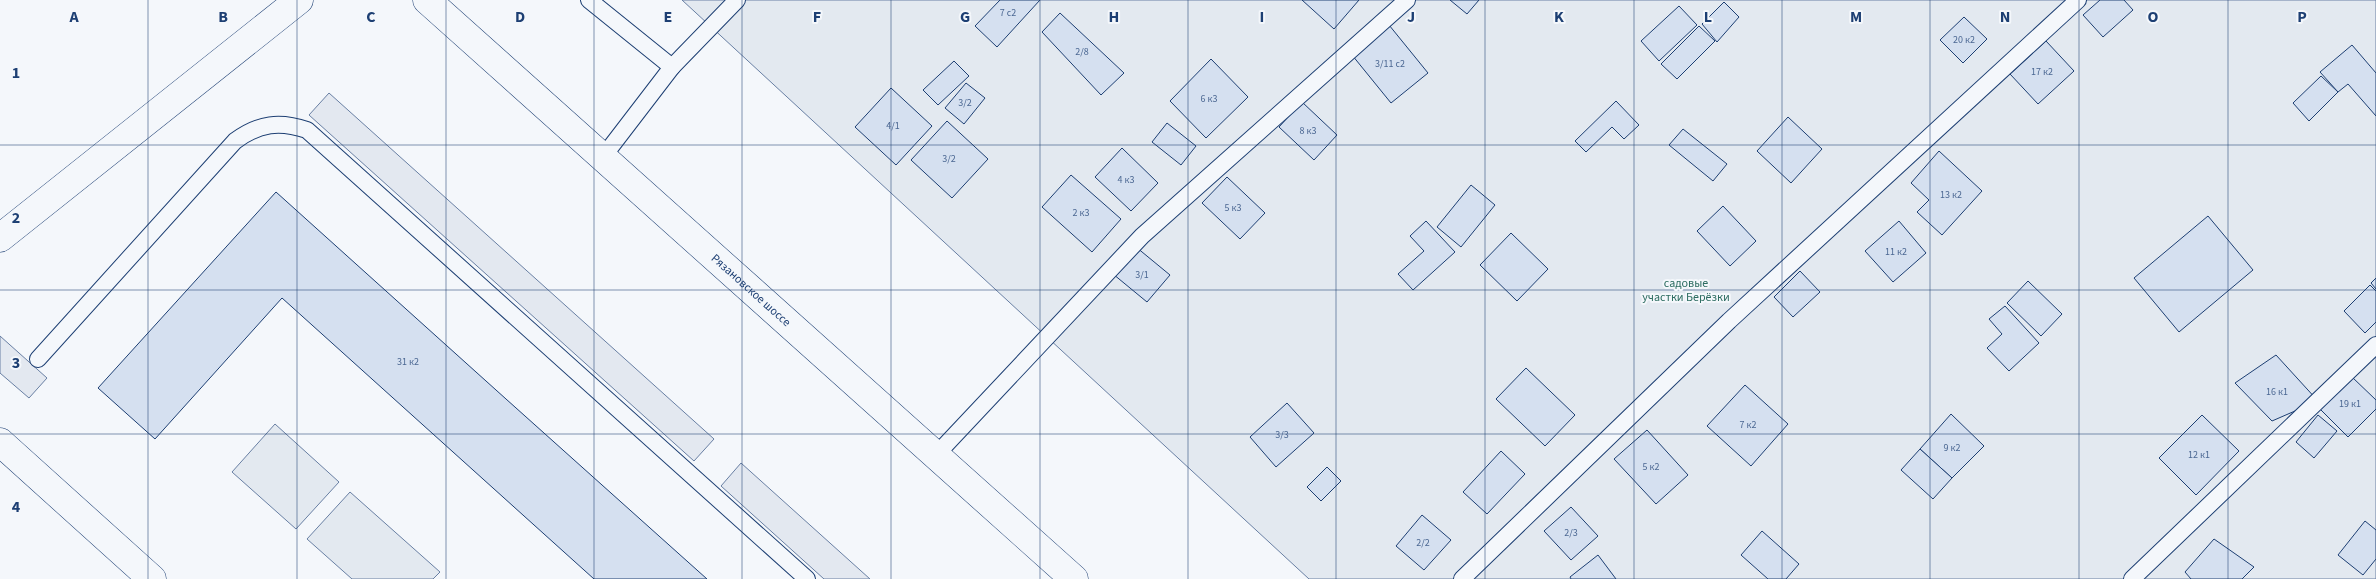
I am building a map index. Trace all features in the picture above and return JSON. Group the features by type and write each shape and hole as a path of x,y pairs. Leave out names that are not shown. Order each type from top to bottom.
{"main road":[{"path":"0,238 299,0"},
{"name":"Рязановское шоссе","path":"427,0 1074,579"},
{"path":"0,442 152,579"}],"lane":[{"path":"589,0 672,66"},
{"path":"603,157 672,66 737,0"},
{"path":"936,455 1142,236 1256,138 1407,0"},
{"path":"1462,579 1728,321 2078,0"},
{"path":"38,358 235,141 260,126 290,124 307,130 807,579"},
{"path":"2132,579 2376,345"}],"green space":[{"name":"садовые участки Берёзки","path":"682,0 2376,0 2376,579 1309,579"},
{"path":"275,424 339,482 296,529 232,472"},
{"path":"350,492 440,572 433,579 352,579 307,539"}],"shaded area":[{"path":"329,93 714,439 694,461 309,115"},
{"path":"0,336 47,378 29,398 0,373"},
{"path":"741,463 870,579 824,579 721,486"}],"building":[{"path":"1000,0 1040,0 997,47 975,26"},
{"path":"1302,0 1359,0 1334,29"},
{"path":"1450,0 1479,0 1467,14"},
{"path":"2100,0 2124,0 2133,10 2103,37 2083,15"},
{"path":"1724,2 1739,17 1717,42 1702,24"},
{"path":"1679,6 1697,25 1659,61 1641,41"},
{"path":"1060,13 1124,73 1101,95 1042,32"},
{"path":"1964,17 1987,39 1963,63 1940,40"},
{"path":"1389,25 1428,73 1391,103 1352,55"},
{"path":"1699,26 1715,41 1677,79 1661,64"},
{"path":"2046,41 2074,71 2038,104 2010,74"},
{"path":"2352,45 2376,73 2376,116 2348,84 2338,92 2320,72"},
{"path":"1211,59 1248,97 1206,138 1170,101"},
{"path":"954,61 969,76 938,105 923,90"},
{"path":"2321,76 2338,92 2309,121 2293,103"},
{"path":"966,83 985,98 964,124 945,108"},
{"path":"891,88 932,126 896,165 855,127"},
{"path":"1616,101 1639,125 1624,139 1612,127 1586,152 1575,141"},
{"path":"1302,102 1337,135 1314,160 1279,127"},
{"path":"1788,117 1822,149 1791,183 1757,151"},
{"path":"947,121 988,159 952,198 911,160"},
{"path":"1167,123 1196,146 1181,165 1152,142"},
{"path":"1683,129 1727,164 1713,181 1669,145"},
{"path":"1122,148 1158,183 1131,211 1095,177"},
{"path":"1939,151 1982,191 1942,235 1917,212 1929,200 1911,183"},
{"path":"1071,175 1121,219 1092,252 1042,207"},
{"path":"1227,177 1265,213 1240,239 1202,203"},
{"path":"1471,185 1495,205 1461,247 1437,227"},
{"path":"276,192 707,579 594,579 282,298 155,439 98,388"},
{"path":"1723,206 1756,241 1730,266 1697,231"},
{"path":"2208,216 2253,270 2179,332 2134,278"},
{"path":"1426,221 1455,252 1413,290 1398,274 1424,251 1410,236"},
{"path":"1899,221 1926,253 1893,282 1865,251"},
{"path":"1511,233 1548,269 1517,301 1480,265"},
{"path":"1136,247 1170,275 1147,302 1113,274"},
{"path":"1800,271 1820,292 1793,317 1774,297"},
{"path":"2376,278 2376,289 2371,283"},
{"path":"2028,281 2062,314 2041,336 2007,303"},
{"path":"2370,285 2376,291 2376,322 2365,333 2344,311"},
{"path":"2005,306 2039,343 2009,371 1987,348 2002,334 1989,319"},
{"path":"2276,355 2318,401 2272,421 2235,383"},
{"path":"1526,368 1575,415 1545,446 1496,399"},
{"path":"2352,377 2376,400 2376,409 2348,437 2320,409"},
{"path":"1745,385 1788,424 1751,466 1707,426"},
{"path":"1287,403 1314,433 1276,467 1250,437"},
{"path":"1951,414 1984,446 1952,478 1920,449"},
{"path":"2202,415 2239,451 2196,495 2159,458"},
{"path":"2318,415 2337,431 2314,458 2296,442"},
{"path":"1647,430 1688,475 1656,504 1614,459"},
{"path":"1920,449 1952,478 1933,499 1901,470"},
{"path":"1501,451 1525,474 1487,514 1463,492"},
{"path":"1327,467 1341,481 1321,501 1307,487"},
{"path":"1571,507 1598,536 1571,560 1544,531"},
{"path":"1422,515 1451,540 1424,570 1396,546"},
{"path":"2365,521 2376,530 2376,559 2363,575 2338,555"},
{"path":"1762,531 1799,564 1786,579 1768,579 1741,555"},
{"path":"2214,539 2254,567 2242,579 2191,579 2185,572"},
{"path":"1598,555 1616,579 1571,579 1570,577"}]}
